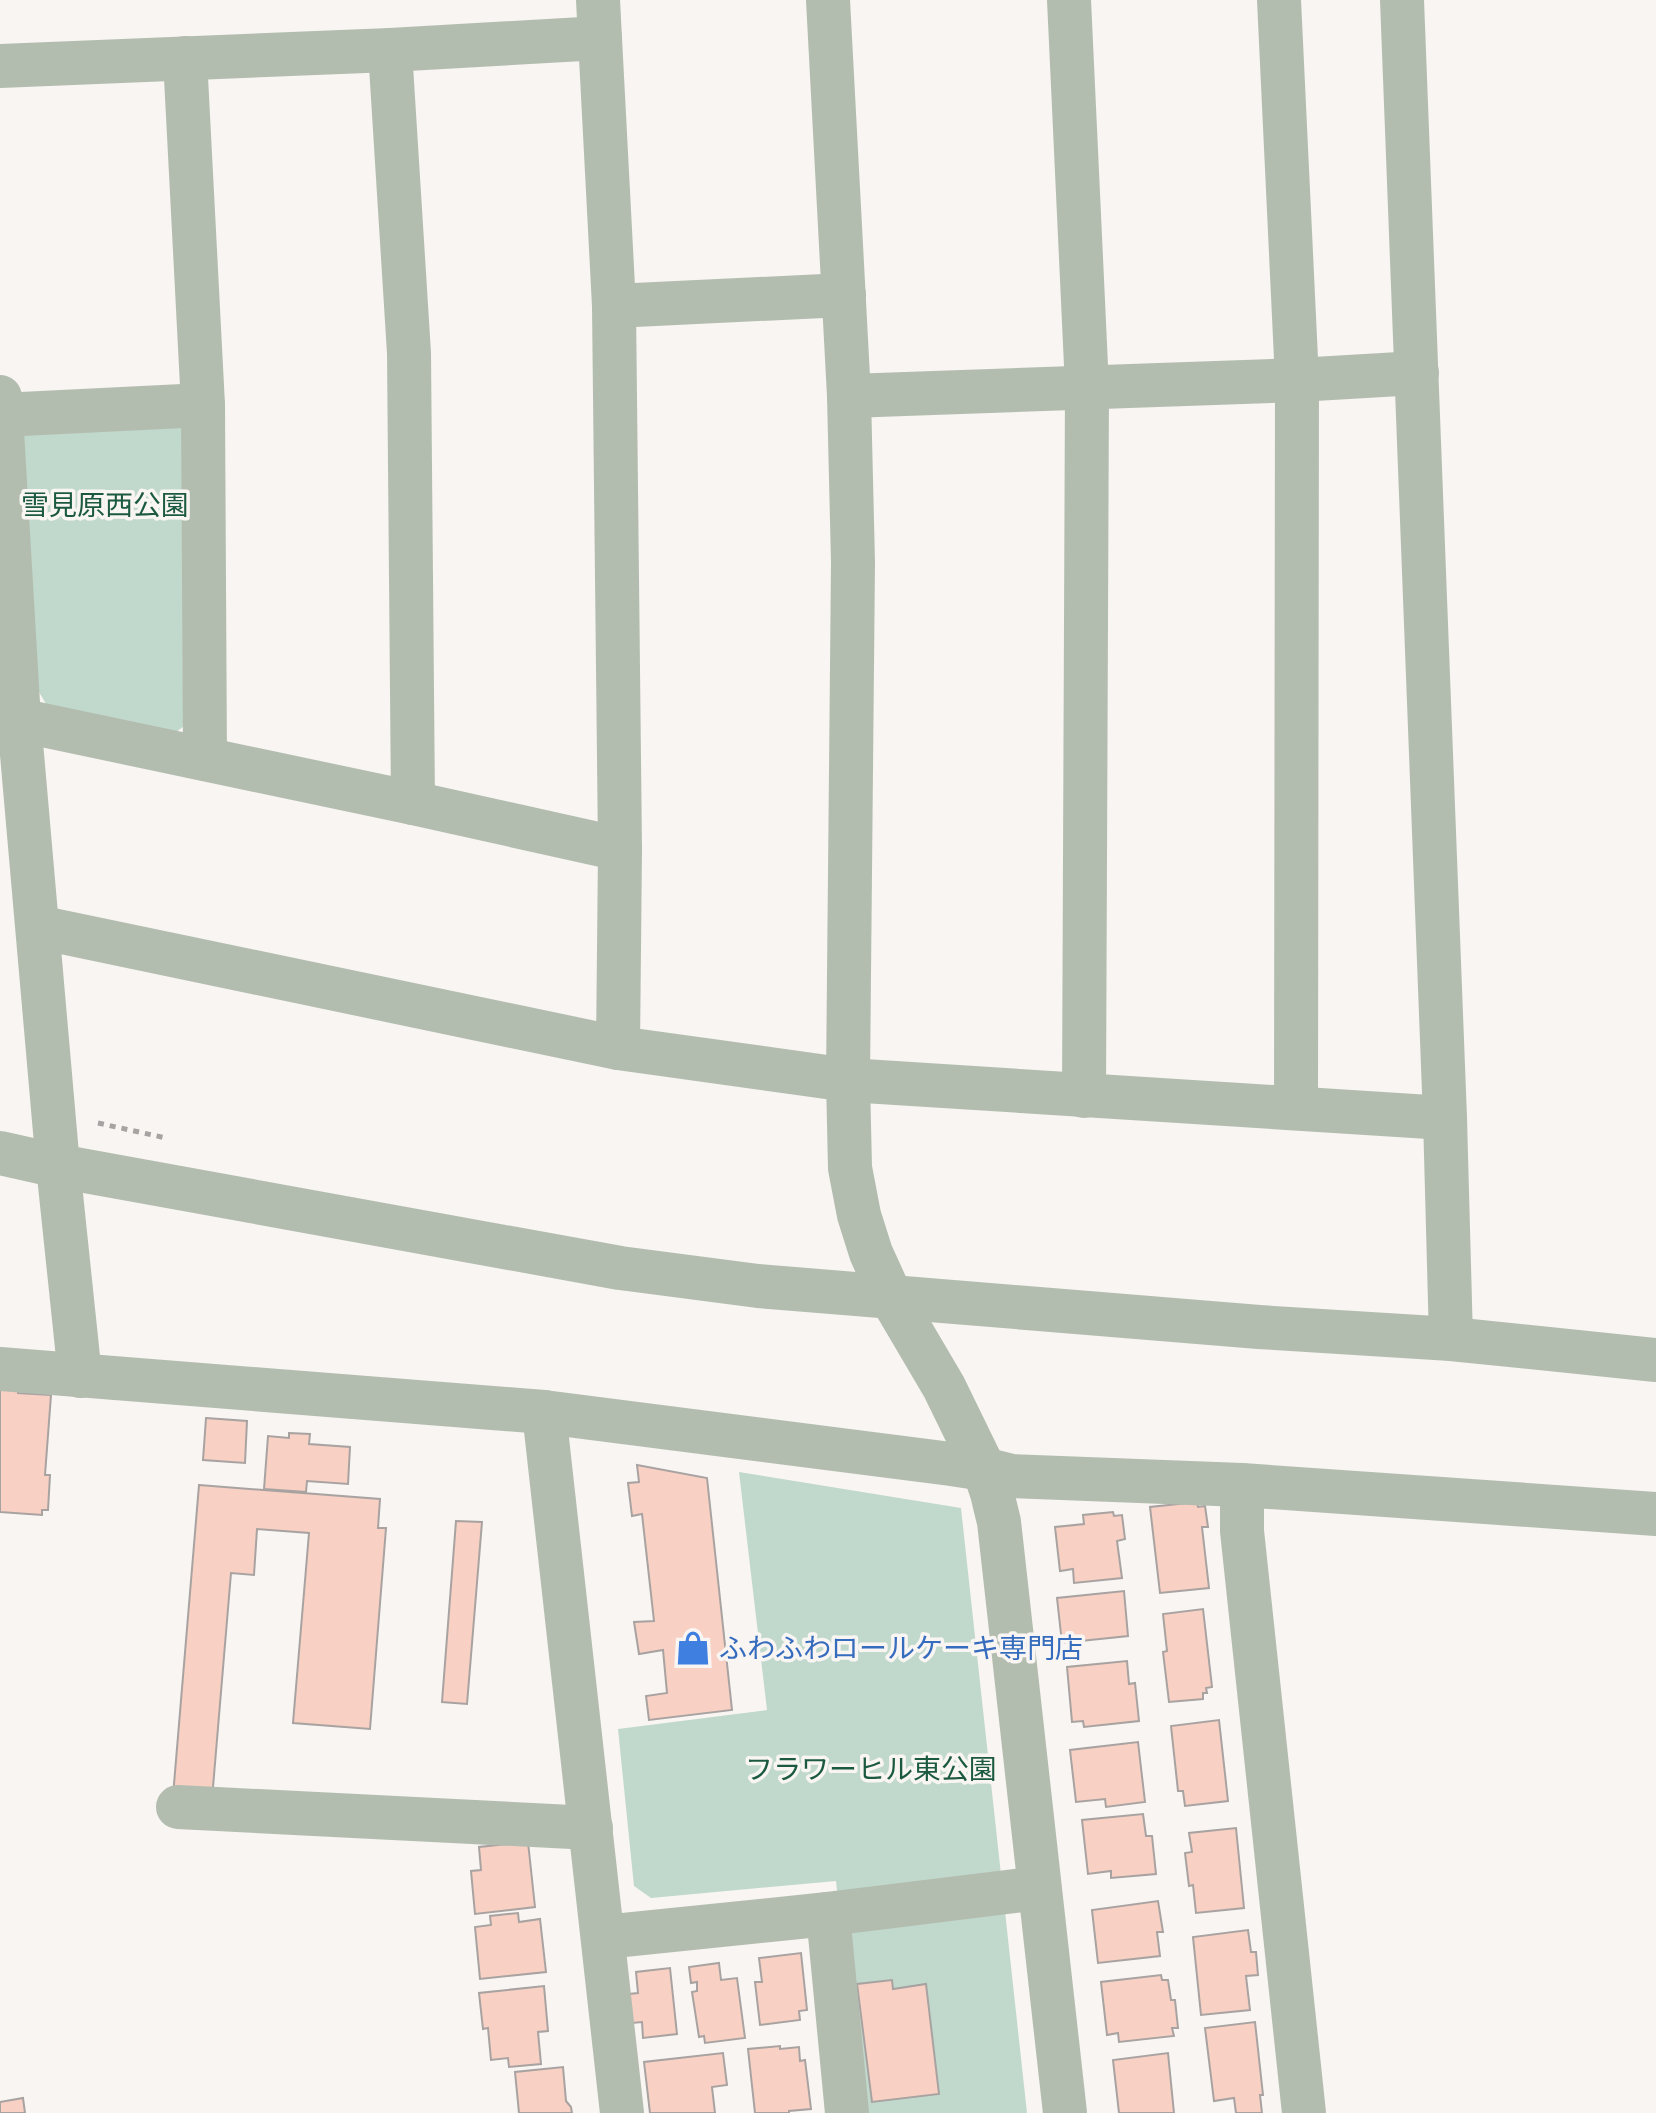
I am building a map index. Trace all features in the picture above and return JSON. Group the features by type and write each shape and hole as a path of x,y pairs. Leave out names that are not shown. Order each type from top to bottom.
{"street":[{"path":"828,0 849,396 853,562 848,1080 850,1168 859,1215 871,1253 891,1297 944,1387 984,1469 999,1522 1065,2113"},
{"path":"1069,0 1087,387 1084,1096"},
{"path":"1279,0 1297,380 1296,1108"},
{"path":"1402,0 1451,1339"},
{"path":"0,66 390,50 599,19 614,306 620,849 618,1048"},
{"path":"390,50 409,353 413,803"},
{"path":"185,58 203,405 205,759"},
{"path":"614,306 844,295"},
{"path":"849,396 1417,373"},
{"path":"80,1376 38,927 10,717 1,406 203,405"},
{"path":"10,717 620,849"},
{"path":"38,927 618,1048 848,1080 1445,1118"},
{"path":"0,1153 620,1268 758,1286 1259,1327 1451,1339 1656,1360"},
{"path":"0,1369 544,1412 984,1469 1012,1476 1242,1485 1656,1514"},
{"path":"544,1412 622,2113"},
{"path":"1242,1485 1242,1531 1304,2113"},
{"path":"178,1807 591,1828"},
{"path":"604,1937 1039,1888"},
{"path":"828,1914 847,2113"}],"path":[{"path":"93,1122 170,1139"}],"green space":[{"name":"雪見原西公園","path":"176,419 188,429 189,722 175,733 49,709 39,692 16,443 30,425"},
{"name":"フラワーヒル東公園","path":"739,1472 961,1508 1027,2113 861,2113 836,1881 651,1898 634,1886 618,1729 767,1710"}],"building":[{"path":"0,1386 18,1387 18,1393 51,1395 45,1475 50,1475 48,1510 42,1510 42,1515 0,1512"},
{"path":"206,1418 247,1421 245,1463 203,1460"},
{"path":"289,1433 310,1434 309,1444 350,1447 348,1484 307,1481 306,1492 264,1489 268,1436 289,1438"},
{"path":"637,1465 707,1478 732,1710 649,1720 646,1696 667,1693 663,1650 639,1654 634,1622 654,1621 642,1514 632,1516 628,1483 639,1482"},
{"path":"199,1485 380,1499 378,1528 386,1528 370,1729 293,1723 309,1533 257,1529 254,1575 231,1573 212,1799 173,1796"},
{"path":"1197,1502 1198,1507 1205,1506 1208,1527 1202,1527 1209,1588 1160,1593 1150,1507"},
{"path":"1113,1512 1114,1516 1122,1515 1125,1539 1117,1541 1122,1578 1074,1583 1073,1569 1060,1571 1055,1527 1084,1524 1083,1515"},
{"path":"456,1521 482,1522 467,1704 442,1702"},
{"path":"1124,1591 1128,1636 1062,1643 1057,1598"},
{"path":"1203,1609 1212,1687 1206,1688 1203,1699 1169,1702 1163,1652 1167,1651 1163,1614"},
{"path":"1127,1661 1129,1684 1135,1683 1139,1721 1084,1727 1083,1721 1072,1722 1067,1667"},
{"path":"1219,1720 1228,1801 1185,1806 1183,1791 1178,1791 1171,1726"},
{"path":"1138,1742 1145,1802 1106,1807 1105,1799 1076,1802 1070,1750"},
{"path":"1143,1814 1146,1836 1152,1836 1156,1874 1111,1878 1111,1871 1088,1874 1082,1820"},
{"path":"1236,1828 1244,1908 1196,1913 1185,1853 1192,1852 1189,1833"},
{"path":"528,1842 535,1907 475,1914 471,1871 481,1870 479,1847"},
{"path":"1158,1901 1163,1932 1157,1932 1160,1956 1098,1963 1092,1910"},
{"path":"518,1913 519,1922 540,1919 546,1972 480,1979 475,1927 491,1925 490,1916"},
{"path":"1248,1930 1251,1952 1256,1952 1258,1975 1246,1976 1250,2010 1201,2015 1193,1937"},
{"path":"801,1953 807,2010 799,2011 800,2020 760,2025 755,1982 762,1982 759,1958"},
{"path":"719,1963 721,1980 737,1978 745,2038 705,2043 704,2036 699,2037 692,1992 697,1991 697,1982 691,1983 689,1967"},
{"path":"670,1968 677,2034 643,2038 642,2022 632,2023 629,1994 638,1993 636,1972"},
{"path":"1161,1975 1162,1980 1168,1980 1171,2000 1175,2000 1178,2028 1172,2028 1174,2036 1119,2042 1118,2033 1107,2035 1101,1982"},
{"path":"892,1980 893,1989 926,1984 939,2094 872,2102 857,1984"},
{"path":"544,1986 548,2031 538,2032 541,2064 509,2067 508,2058 491,2060 488,2028 483,2029 479,1993"},
{"path":"1255,2022 1262,2113 1236,2113 1234,2098 1214,2101 1205,2028"},
{"path":"780,2046 780,2049 799,2047 800,2061 805,2060 811,2109 789,2113 755,2113 748,2049"},
{"path":"723,2053 727,2085 712,2087 715,2113 650,2113 644,2062"},
{"path":"1168,2053 1174,2113 1119,2113 1113,2060"},
{"path":"563,2067 566,2101 572,2113 519,2113 515,2072"},
{"path":"23,2098 25,2113 0,2113 0,2102"}],"place":[{"name":"ふわふわロールケーキ専門店","path":"693,1648"}]}
